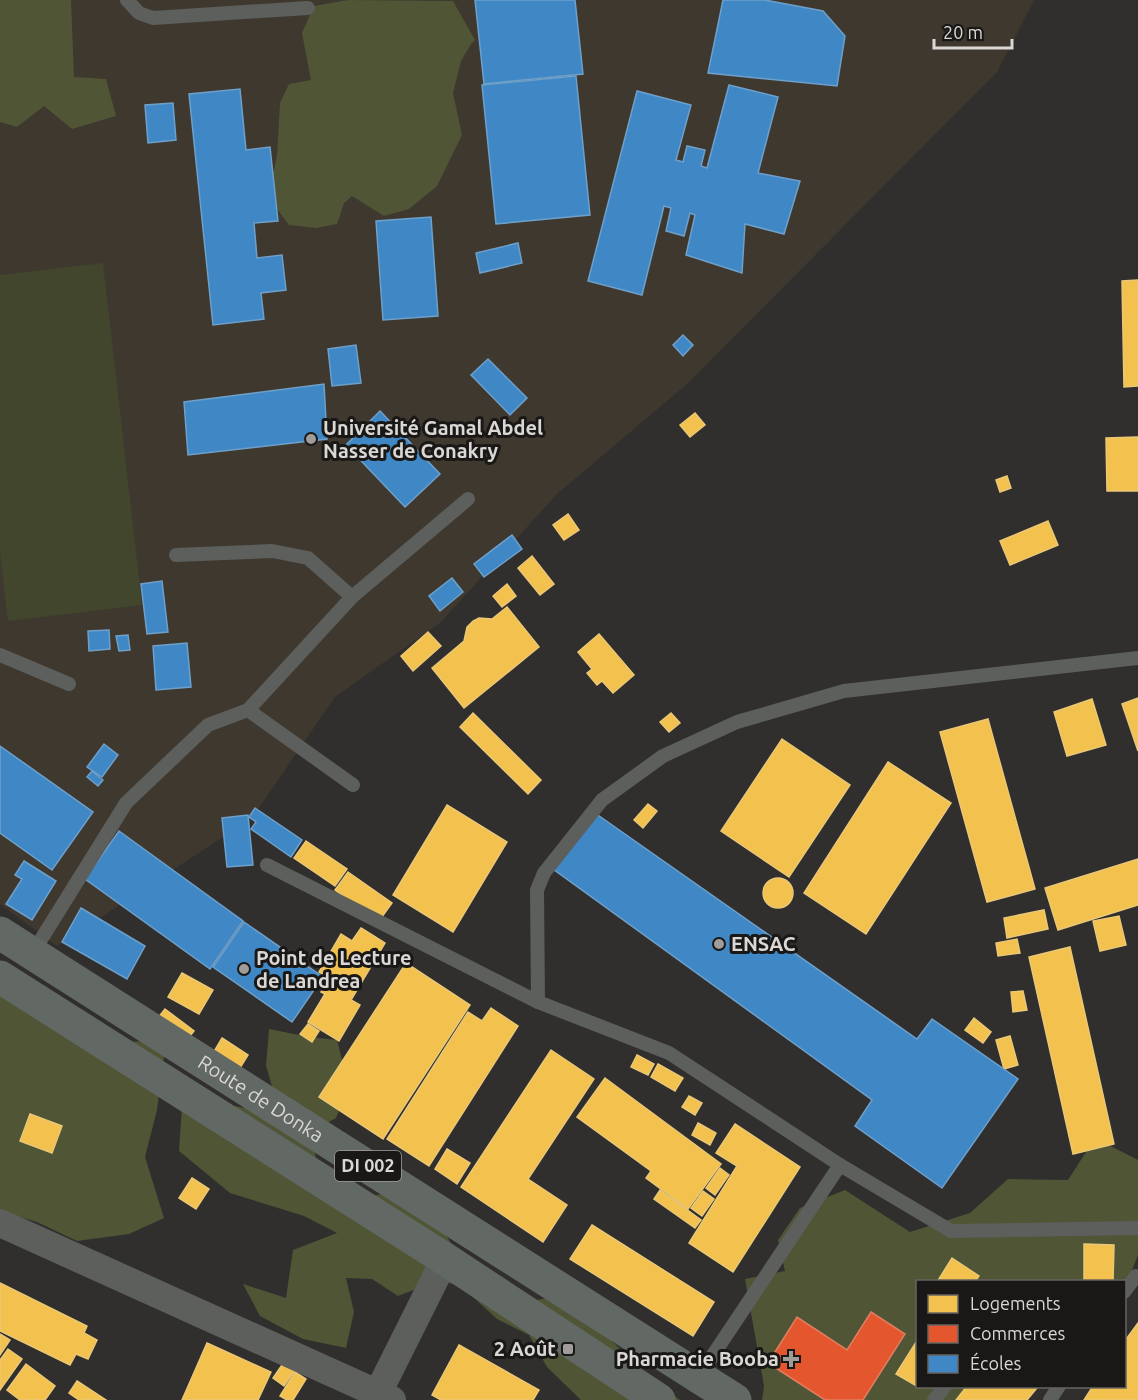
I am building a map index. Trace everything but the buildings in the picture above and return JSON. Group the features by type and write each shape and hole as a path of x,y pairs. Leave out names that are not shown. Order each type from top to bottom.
{"main road":[{"name":"Route de Donka","path":"0,933 735,1400"},
{"name":"Route de Donka","path":"0,977 446,1259 659,1400"}],"street":[{"path":"0,1223 385,1396 446,1259"}],"lane":[{"path":"127,0 139,13 153,18 308,8"},
{"path":"32,954 126,803 208,725 248,710 352,597 468,499"},
{"path":"176,555 272,551 308,558 352,597"},
{"path":"0,655 69,684"},
{"path":"538,1002 537,890 544,873 602,800 663,756 737,722 844,691 1138,658"},
{"path":"248,710 353,785"},
{"path":"267,865 538,1002 669,1053 840,1165 951,1231 1138,1228"},
{"path":"699,1376 840,1165"},
{"path":"1126,1291 1136,1276"},
{"path":"934,1400 943,1388"}],"shaded area":[{"name":"Université Gamal Abdel Nasser de Conakry","path":"0,0 1034,0 997,72 687,384 557,494 441,622 335,697 252,818 57,946 0,904"}],"green space":[{"path":"0,0 71,0 74,77 106,79 116,116 72,129 44,106 17,127 0,122"},
{"path":"348,0 453,1 475,40 461,61 453,93 462,135 437,186 409,209 384,216 352,196 344,203 337,224 316,228 289,225 268,197 277,156 280,103 289,84 311,80 302,33 314,6"},
{"path":"103,263 142,605 8,621 0,553 0,275"},
{"path":"0,984 105,1042 166,1041 157,1110 145,1157 164,1218 129,1234 77,1241 37,1222 0,1211"},
{"path":"269,1029 337,1040 349,1087 336,1118 311,1132 323,1195 355,1199 399,1191 433,1211 459,1258 522,1302 564,1296 652,1379 680,1400 581,1400 547,1367 529,1335 497,1319 462,1287 440,1280 398,1296 372,1279 346,1278 354,1312 346,1348 303,1339 260,1316 243,1284 286,1298 293,1250 337,1233 304,1216 230,1193 179,1151 182,1106 221,1103 281,1116 266,1066"},
{"path":"1095,1138 1138,1160 1138,1255 1126,1285 1126,1280 916,1280 916,1388 980,1388 977,1400 762,1400 764,1386 745,1279 785,1271 778,1240 800,1208 845,1190 910,1232 970,1213 1008,1179 1068,1180"}],"place":[{"name":"Université Gamal Abdel Nasser de Conakry","path":"311,439"},
{"name":"ENSAC","path":"719,944"},
{"name":"Point de Lecture de Landrea","path":"244,969"},
{"name":"2 Août","path":"568,1349"},
{"name":"Pharmacie Booba","path":"791,1359"}]}
